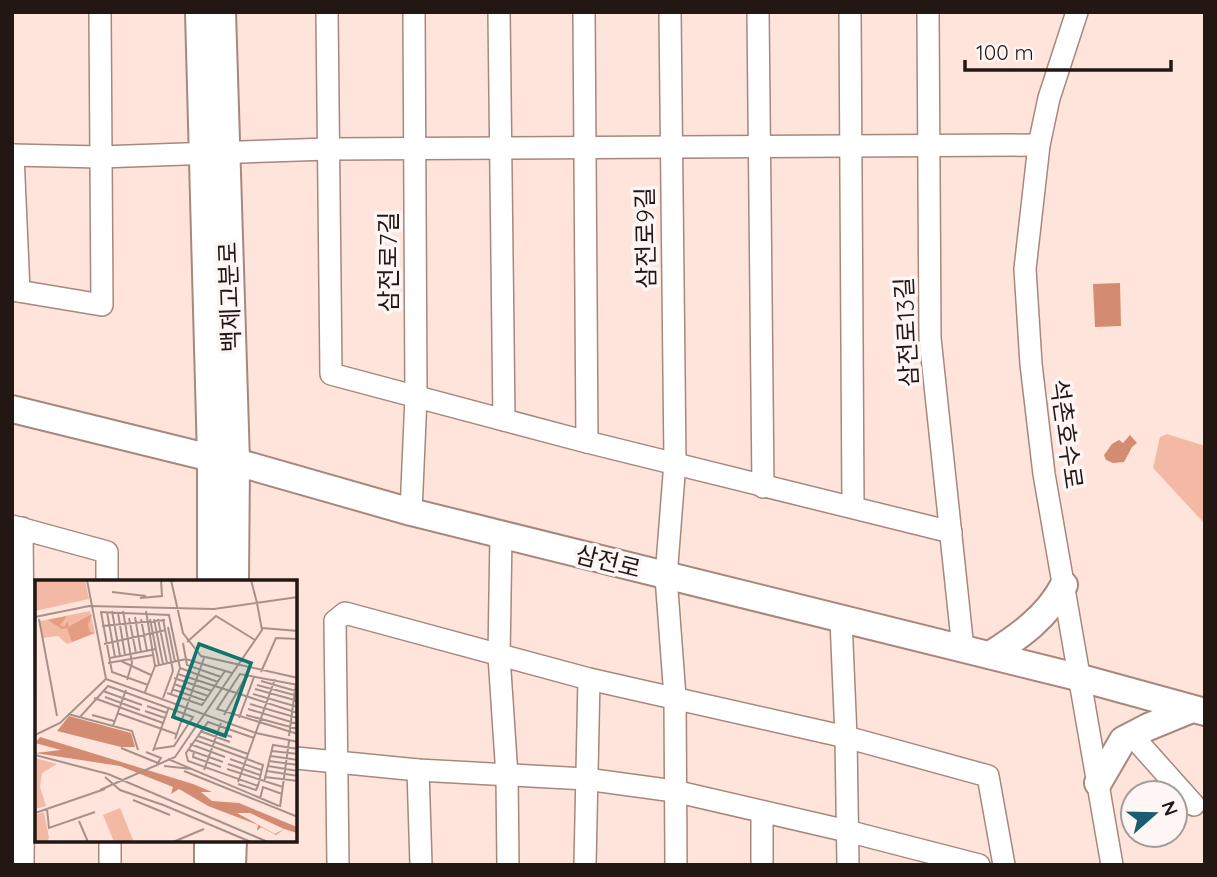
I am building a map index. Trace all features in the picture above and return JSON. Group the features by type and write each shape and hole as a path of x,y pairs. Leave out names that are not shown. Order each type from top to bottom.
{"main road":[{"name":"백제고분로","path":"199,12 213,153 223,460 235,580"},
{"name":"백제고분로","path":"213,153 222,12"},
{"name":"삼전로","path":"12,409 223,460 411,512 990,655 1198,710"},
{"name":"백제고분로","path":"211,580 223,460"},
{"path":"990,655 1034,624 1064,585"},
{"path":"1098,783 1123,740 1148,727 1198,710"},
{"path":"208,842 208,865"},
{"path":"232,865 233,842"}],"street":[{"path":"100,12 100,157 102,305 16,290 13,155 100,157 328,149 1039,145"},
{"path":"327,12 331,374 763,487 951,532"},
{"name":"삼전로7길","path":"411,512 416,397 414,12"},
{"path":"499,12 505,420"},
{"path":"584,12 587,442"},
{"name":"삼전로9길","path":"670,12 675,462 666,577 676,697 676,865"},
{"path":"758,12 763,487"},
{"path":"850,12 853,507"},
{"name":"삼전로13길","path":"928,12 930,338 963,649"},
{"name":"석촌호수로","path":"1077,12 1049,98 1039,145 1025,269 1031,364 1044,474 1112,865"},
{"path":"23,865 24,750 17,527 107,552 107,580"},
{"path":"501,535 499,656 508,865"},
{"path":"338,865 335,621 345,613 589,679 846,737 988,776 1004,865"},
{"path":"841,620 848,865"},
{"path":"585,865 589,679"},
{"path":"1136,740 1194,805"},
{"path":"298,758 418,770 586,779 674,791 847,831 933,859 979,865"},
{"path":"418,770 421,865"},
{"path":"762,812 762,865"},
{"path":"110,842 110,865"}],"shaded area":[{"path":"1120,283 1121,326 1095,327 1093,284"},
{"path":"1167,434 1205,446 1205,524 1153,468 1160,437"},
{"path":"1130,435 1137,443 1124,462 1113,463 1106,460 1104,455 1112,444 1119,440 1123,443"}]}
